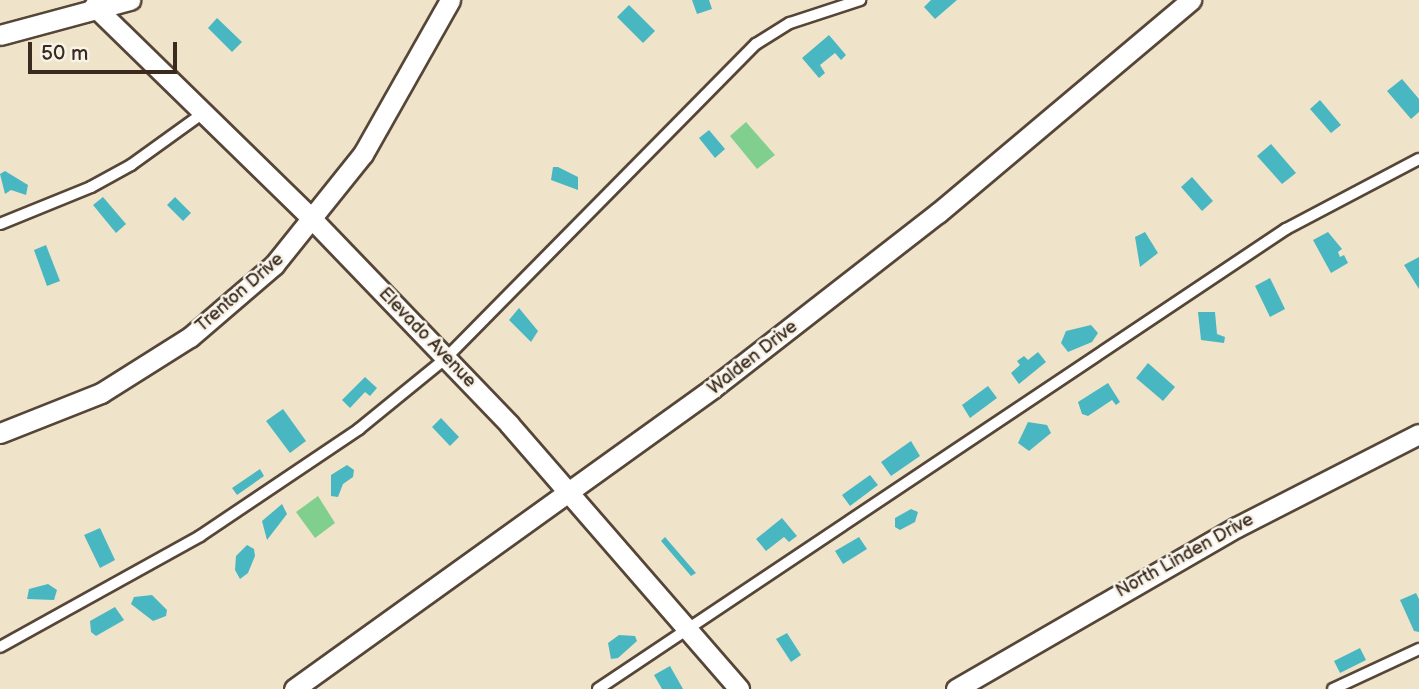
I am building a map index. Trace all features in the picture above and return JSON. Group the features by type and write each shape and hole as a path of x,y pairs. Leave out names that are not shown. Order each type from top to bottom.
{"street":[{"path":"0,35 97,3 130,0"},
{"name":"Trenton Drive","path":"0,433 101,393 190,337 274,265 363,154 450,0"},
{"name":"Walden Drive","path":"294,689 571,494 938,213 1191,0"},
{"name":"Elevado Avenue","path":"97,3 446,358 571,494 739,689"},
{"name":"North Linden Drive","path":"956,689 1224,534 1419,433"}],"lane":[{"path":"0,647 200,536 359,429 446,358 756,44 790,23 860,0"},
{"path":"0,224 91,187 131,165 203,113"},
{"path":"598,689 1286,229 1419,159"},
{"path":"1333,689 1419,649"}],"green space":[{"path":"746,122 775,155 757,169 730,136"},
{"path":"318,496 335,523 315,538 296,512"}],"water":[{"path":"692,0 709,0 712,9 697,14"},
{"path":"931,0 957,0 935,19 924,7"},
{"path":"629,5 655,31 643,43 617,17"},
{"path":"217,18 242,42 232,52 208,28"},
{"path":"829,35 846,55 841,60 835,53 820,65 825,73 819,78 802,58"},
{"path":"1402,79 1419,99 1419,112 1411,119 1387,91"},
{"path":"1320,100 1341,125 1331,133 1310,109"},
{"path":"709,130 725,149 715,158 699,138"},
{"path":"1271,144 1296,173 1282,184 1257,156"},
{"path":"553,167 578,177 578,190 551,180"},
{"path":"5,171 28,185 26,195 11,190 5,194 0,174"},
{"path":"1192,177 1213,201 1202,211 1181,187"},
{"path":"103,197 126,224 116,233 93,205"},
{"path":"175,197 191,213 183,221 167,205"},
{"path":"1145,232 1158,253 1140,267 1135,237"},
{"path":"1328,232 1342,249 1338,252 1340,257 1344,255 1348,263 1331,273 1313,240"},
{"path":"46,245 60,281 47,286 34,250"},
{"path":"1419,257 1419,289 1404,265"},
{"path":"1270,278 1285,309 1270,317 1255,286"},
{"path":"519,308 538,331 531,342 509,320"},
{"path":"1198,312 1215,312 1217,334 1225,337 1224,343 1201,340"},
{"path":"1091,325 1098,333 1092,342 1068,352 1061,343 1066,331"},
{"path":"1038,352 1046,362 1019,384 1011,373 1020,365 1017,361 1024,356 1028,360"},
{"path":"1148,363 1175,387 1163,401 1136,378"},
{"path":"365,377 377,388 370,396 365,392 350,408 342,400"},
{"path":"1108,383 1120,402 1116,405 1112,400 1088,416 1082,414 1078,402"},
{"path":"988,386 997,398 970,418 962,405"},
{"path":"283,409 306,441 290,453 266,421"},
{"path":"441,418 459,437 450,446 432,427"},
{"path":"1028,422 1047,425 1051,433 1029,451 1018,443"},
{"path":"911,441 920,456 891,476 881,462"},
{"path":"347,465 354,470 353,477 343,484 338,497 331,496 331,475"},
{"path":"260,469 264,476 237,495 232,488"},
{"path":"870,475 878,485 850,506 842,495"},
{"path":"282,504 287,514 267,540 262,521"},
{"path":"911,509 918,512 915,522 900,530 895,527 895,518"},
{"path":"782,518 797,536 789,542 784,537 766,551 756,539"},
{"path":"100,528 115,560 100,568 84,535"},
{"path":"665,537 696,573 691,576 661,541"},
{"path":"859,537 867,549 843,564 835,551"},
{"path":"247,545 254,549 255,556 248,573 240,579 235,570 236,556"},
{"path":"48,584 57,590 54,600 27,599 29,589"},
{"path":"1416,593 1419,599 1419,632 1414,631 1400,600"},
{"path":"152,595 167,610 166,616 153,621 131,604 134,597"},
{"path":"115,607 124,620 96,636 91,632 90,621"},
{"path":"787,633 801,655 791,662 776,639"},
{"path":"619,635 635,636 637,641 618,658 611,659 608,643"},
{"path":"1360,648 1366,660 1340,673 1334,661"},
{"path":"670,666 683,689 662,689 654,675"}]}
